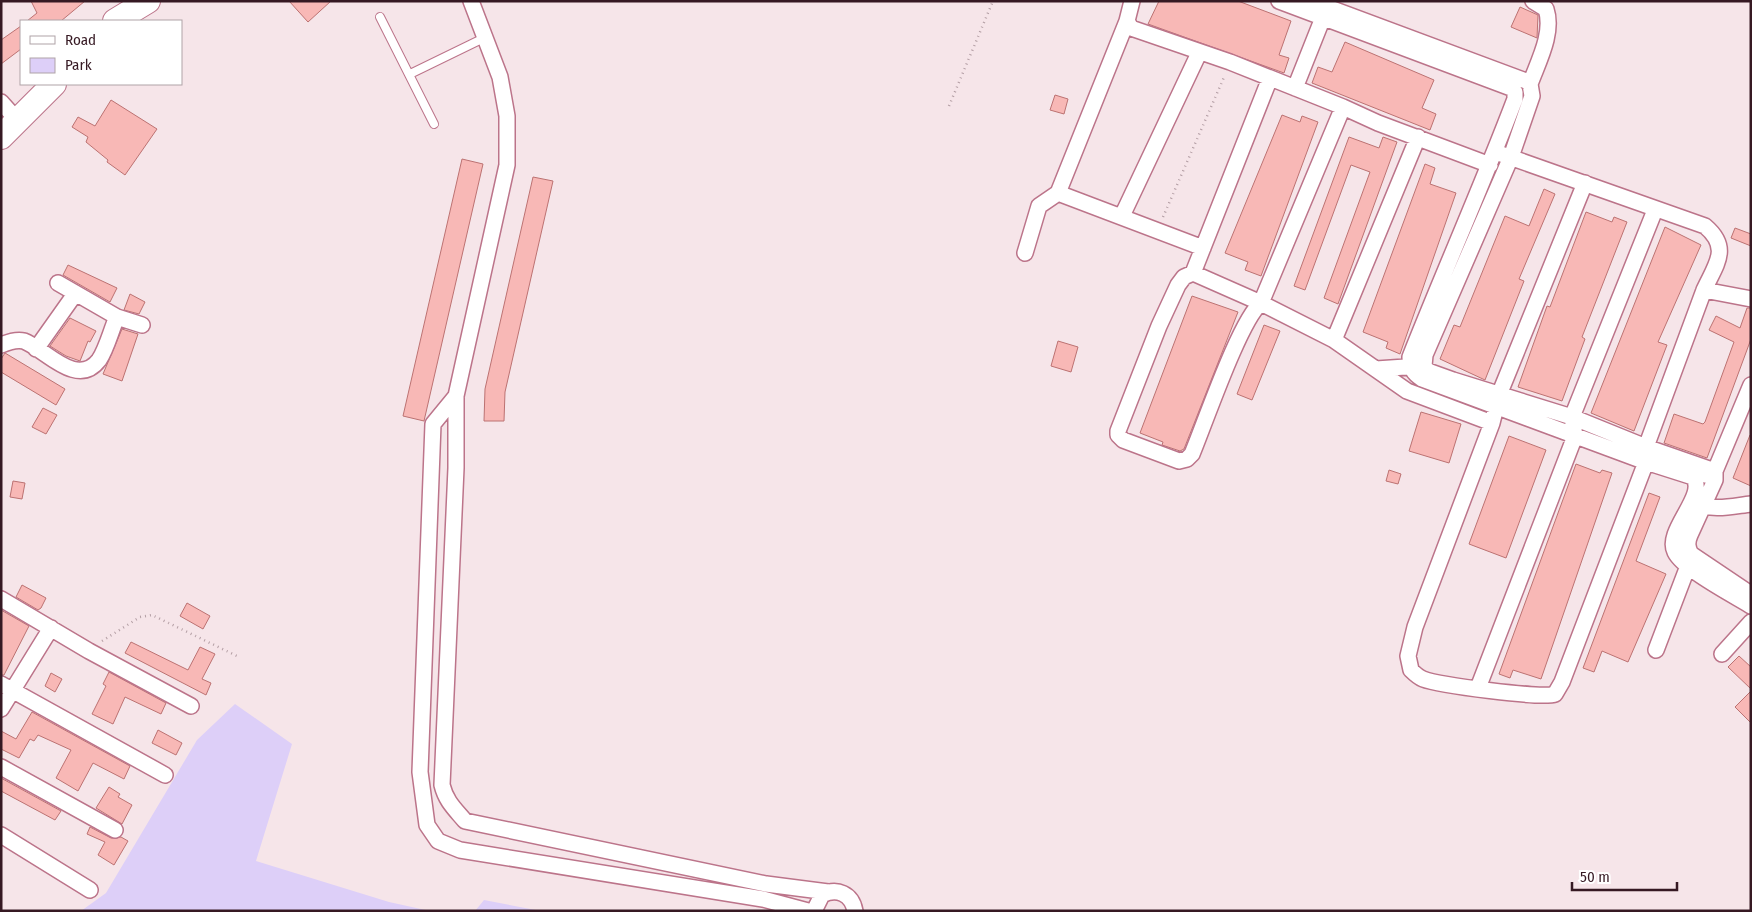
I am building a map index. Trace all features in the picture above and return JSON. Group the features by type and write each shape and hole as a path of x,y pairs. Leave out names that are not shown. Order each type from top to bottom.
{"main road":[{"path":"117,20 148,1"},
{"path":"9,129 53,85"}],"street":[{"path":"471,1 500,78 507,116 506,165 456,396 456,468 442,785 448,804 465,821 766,884 840,892 846,895 854,905 855,911"},
{"path":"1025,253 1039,206 1058,193 1127,21 1132,1"},
{"path":"1279,1 1325,12 1530,84"},
{"path":"1311,1 1325,12 1511,88 1514,92 1514,99 1493,158 1463,225 1410,357 1417,366"},
{"path":"1417,366 1425,355 1511,157 1532,96 1530,84 1542,51 1548,18 1546,9 1533,1"},
{"path":"1295,88 1325,12"},
{"path":"1127,21 1131,28 1199,53 1230,62 1418,137 1493,158 1511,157 1585,183 1656,210 1705,226 1717,238 1720,244 1721,253 1704,290 1598,589 1556,694 1550,696 1528,695 1418,677 1411,670 1408,656 1415,627 1492,424 1498,401 1585,183"},
{"path":"1122,216 1199,53"},
{"path":"1270,78 1193,272 1184,277 1178,285 1159,326 1118,431 1118,435 1123,440 1179,461 1188,460 1192,454 1235,348 1254,308 1261,303 1342,107"},
{"path":"1,102 9,129"},
{"path":"1334,340 1418,137"},
{"path":"1058,193 1203,248"},
{"path":"1478,688 1575,436 1572,417 1656,210"},
{"path":"1193,272 1261,303 1334,340 1407,391 1492,424"},
{"path":"58,283 117,316 142,325"},
{"path":"1704,290 1751,299"},
{"path":"36,348 75,294"},
{"path":"1,345 18,340 36,348 71,370 82,370 99,360 117,316"},
{"path":"1376,369 1417,366 1575,436 1715,471"},
{"path":"1751,385 1715,471 1715,480 1672,543 1674,552 1688,566 1751,606"},
{"path":"456,396 433,424 420,772 427,825 438,841 460,850 762,899 808,911"},
{"path":"1498,401 1572,417 1646,455 1689,474 1696,480 1698,503 1687,542 1688,549 1691,554 1751,595"},
{"path":"1696,480 1715,471"},
{"path":"1698,503 1714,508 1751,504"},
{"path":"1656,650 1688,566"},
{"path":"1,599 89,651 191,706"},
{"path":"1722,654 1751,622"},
{"path":"1,709 6,687 51,628"},
{"path":"6,687 164,775"},
{"path":"1,767 115,830"},
{"path":"1,835 90,890"},
{"path":"814,911 818,900 828,892"}],"lane":[{"path":"380,16 434,124"},
{"path":"410,74 486,37"}],"path":[{"path":"950,106 993,1"},
{"path":"1158,230 1230,62"},
{"path":"89,651 140,618 152,614 237,656"}],"green space":[{"path":"235,704 292,744 256,861 389,902 430,911 81,911 106,893 197,740"},
{"path":"484,900 541,911 475,911"}],"building":[{"path":"31,1 85,1 62,20 28,20 37,13"},
{"path":"289,1 331,1 308,22"},
{"path":"1159,1 1238,1 1291,21 1279,55 1289,58 1284,73 1148,24"},
{"path":"1520,7 1538,15 1537,38 1511,27"},
{"path":"20,27 20,50 1,64 1,40"},
{"path":"1345,42 1434,80 1422,108 1436,114 1430,130 1312,83 1318,67 1332,72"},
{"path":"1055,95 1068,99 1064,114 1050,110"},
{"path":"111,100 157,129 125,175 107,162 108,160 86,142 88,137 72,127 78,117 95,126"},
{"path":"1282,115 1300,122 1302,116 1318,122 1261,276 1245,270 1248,262 1225,253"},
{"path":"1349,137 1379,148 1383,137 1397,142 1338,304 1324,298 1370,172 1351,165 1305,290 1294,286"},
{"path":"462,159 483,164 424,421 403,416"},
{"path":"1425,164 1435,168 1430,184 1456,193 1400,354 1386,348 1388,342 1363,332"},
{"path":"533,177 553,181 505,392 504,421 484,421 485,389"},
{"path":"1544,189 1555,194 1519,279 1524,281 1485,380 1440,359 1454,325 1460,327 1505,216 1529,226"},
{"path":"1586,212 1612,222 1614,217 1627,222 1582,337 1585,339 1562,401 1518,387 1547,306 1550,307"},
{"path":"1665,227 1701,245 1658,342 1667,345 1634,431 1591,413"},
{"path":"1735,228 1751,234 1751,246 1731,238"},
{"path":"68,265 117,288 110,302 63,275"},
{"path":"130,294 145,302 139,314 124,310"},
{"path":"1192,296 1238,312 1184,449 1180,451 1162,445 1163,442 1140,433"},
{"path":"1747,308 1751,308 1751,339 1707,458 1664,443 1674,414 1703,424 1705,422 1734,342 1709,330 1716,316 1740,328"},
{"path":"70,318 96,331 90,342 88,341 80,361 66,356 50,346"},
{"path":"1264,325 1280,331 1252,400 1237,394"},
{"path":"122,329 138,334 122,381 103,374"},
{"path":"1058,341 1078,347 1071,372 1051,366"},
{"path":"5,353 65,389 56,405 1,372 1,359"},
{"path":"43,408 57,415 46,434 32,427"},
{"path":"1421,412 1461,424 1449,463 1409,451"},
{"path":"1751,435 1751,486 1733,478"},
{"path":"1509,436 1546,450 1506,558 1469,544"},
{"path":"1576,464 1600,473 1602,470 1612,473 1541,679 1513,670 1510,678 1499,674"},
{"path":"1389,470 1401,474 1398,484 1386,481"},
{"path":"13,481 25,483 22,499 10,497"},
{"path":"1649,493 1660,497 1636,561 1666,574 1628,662 1602,651 1594,672 1583,668"},
{"path":"22,585 46,598 41,608 38,610 16,597"},
{"path":"187,603 210,616 203,629 180,616"},
{"path":"1,610 29,626 4,675 1,675"},
{"path":"131,642 188,670 200,647 215,654 202,679 211,683 206,695 125,653"},
{"path":"1739,656 1751,667 1751,689 1728,667"},
{"path":"109,672 166,703 161,714 125,697 113,724 92,714 106,686 103,684"},
{"path":"51,673 62,679 55,692 45,686"},
{"path":"1751,691 1751,723 1735,707"},
{"path":"32,712 130,766 124,779 93,763 78,791 56,778 71,750 38,735 34,741 30,739 19,758 1,749 1,731 16,739"},
{"path":"158,730 182,743 176,755 152,743"},
{"path":"1,778 61,811 55,820 1,791"},
{"path":"109,787 120,794 118,797 132,805 122,824 96,808"},
{"path":"90,827 111,838 121,837 128,841 114,865 98,855 105,842 87,834"}]}
